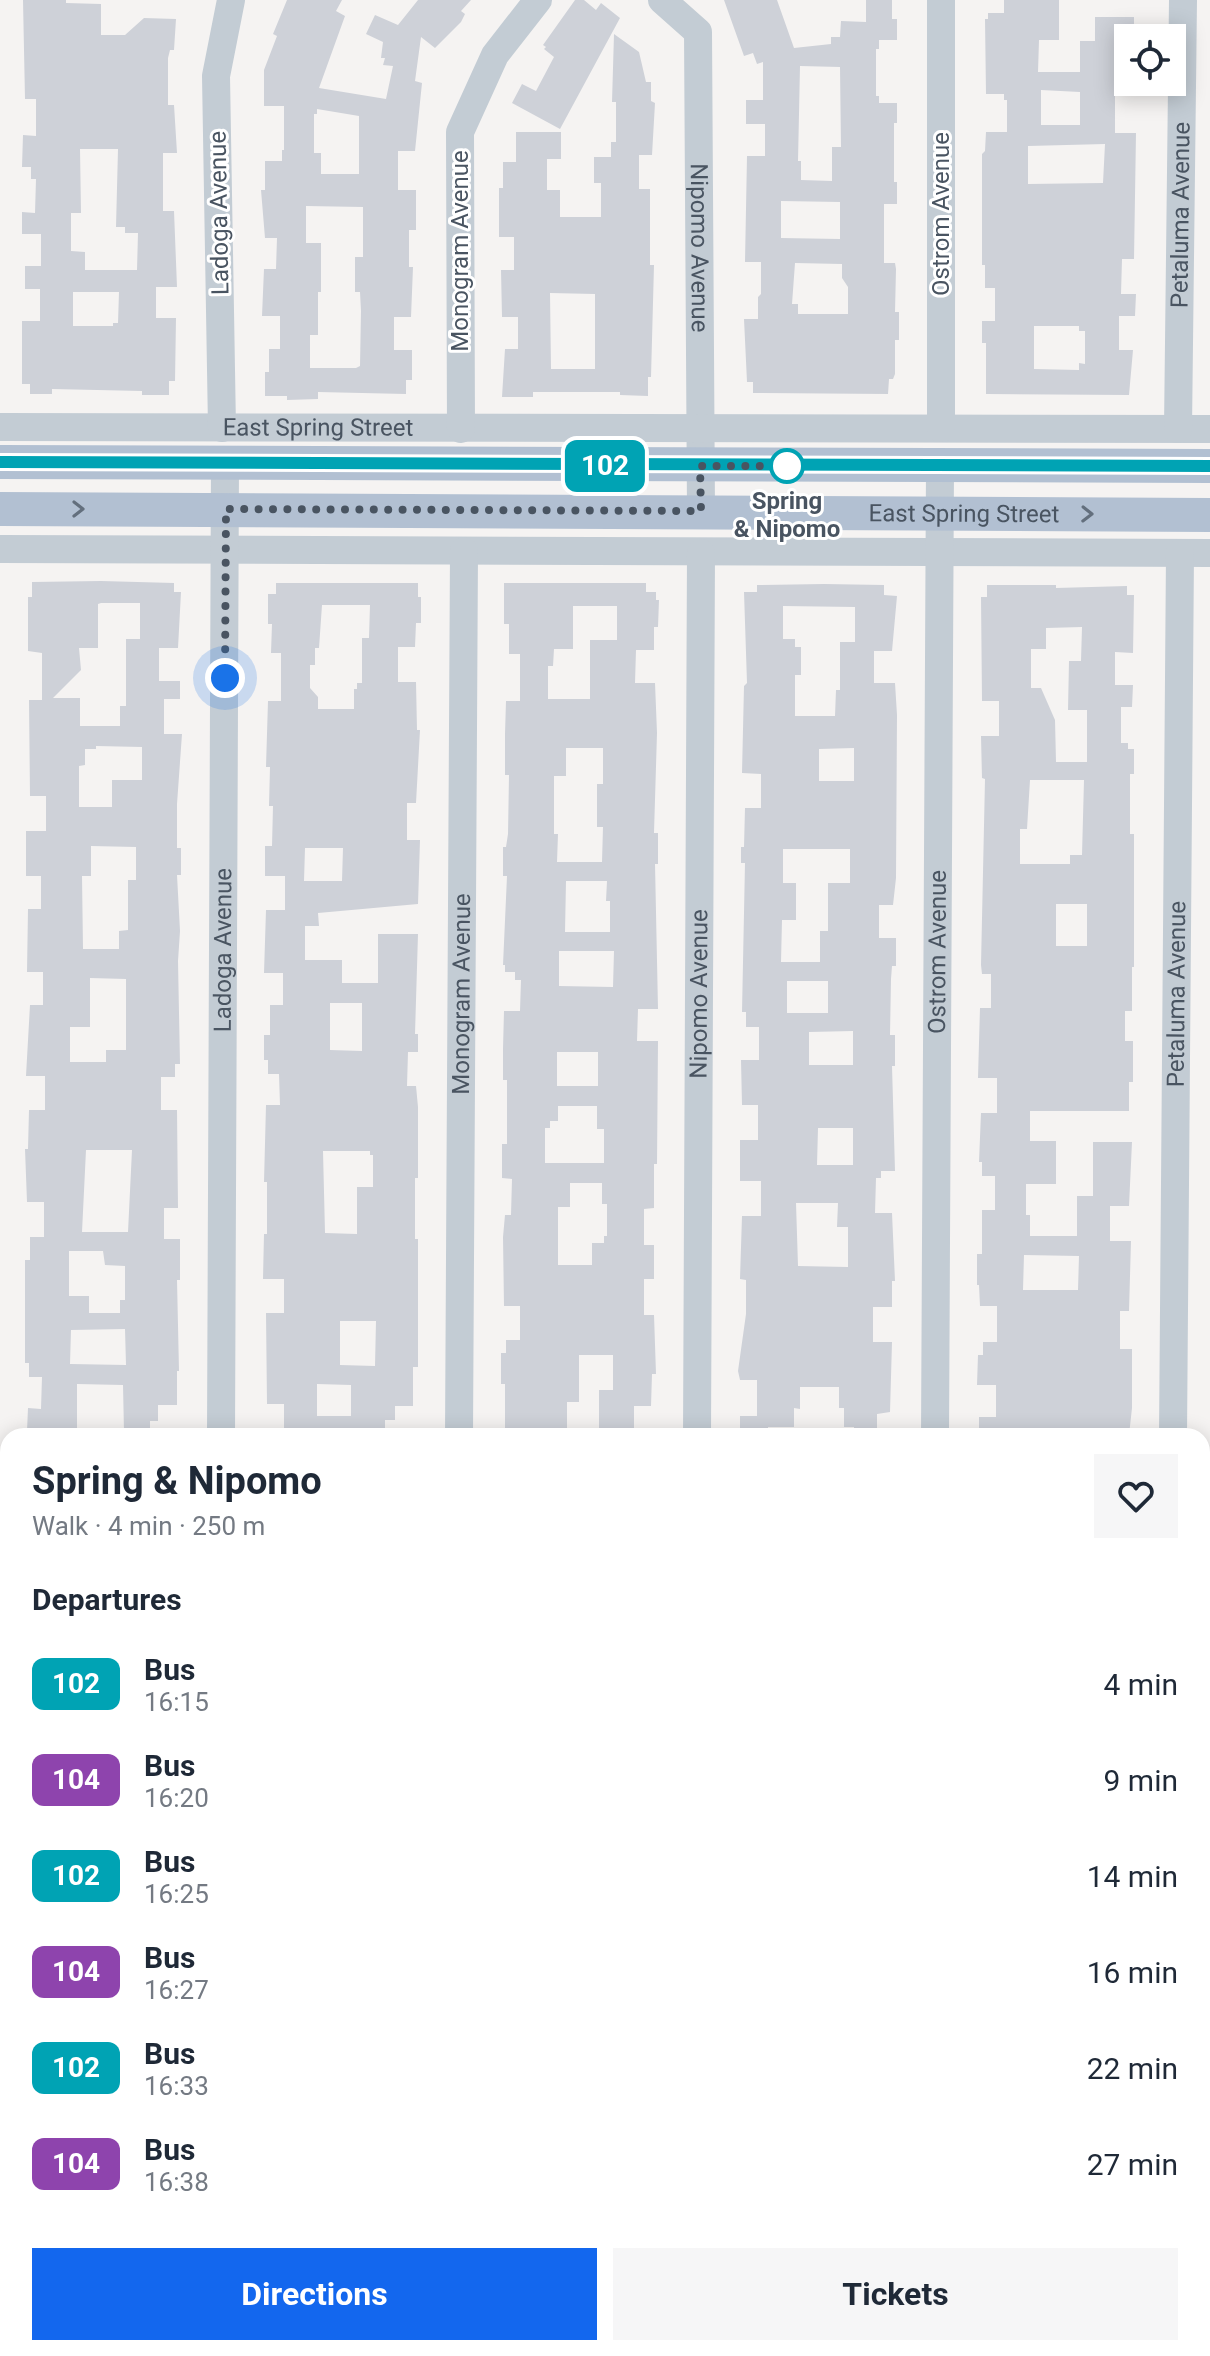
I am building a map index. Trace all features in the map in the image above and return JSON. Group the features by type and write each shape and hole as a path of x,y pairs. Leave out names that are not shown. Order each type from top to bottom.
{"main road":[{"name":"East Spring Street","path":"0,462 1210,466"},
{"name":"East Spring Street","path":"0,509 1210,515"}],"street":[{"name":"Ladoga Avenue","path":"222,428 216,76 231,0"},
{"name":"Monogram Avenue","path":"461,429 460,132 495,55 538,0"},
{"name":"Nipomo Avenue","path":"662,0 698,32 701,511"},
{"name":"Ostrom Avenue","path":"941,0 941,428"},
{"name":"Petaluma Avenue","path":"1178,429 1183,0"},
{"name":"East Spring Street","path":"0,427 1210,429"},
{"name":"Ladoga Avenue","path":"221,1428 225,463"},
{"name":"Ostrom Avenue","path":"935,1428 940,467"},
{"name":"East Spring Street","path":"0,549 1210,553"},
{"name":"Monogram Avenue","path":"459,1428 464,551"},
{"name":"Nipomo Avenue","path":"697,1428 701,553"},
{"name":"Petaluma Avenue","path":"1173,1428 1180,553"}],"building":[{"path":"23,0 101,4 101,35 125,35 144,18 176,19 174,50 170,50 168,58 168,105 174,105 177,153 163,153 163,211 174,211 177,287 156,287 156,318 176,318 175,381 169,381 169,395 142,395 142,391 52,389 52,394 30,394 30,384 22,384 22,321 40,321 40,289 25,289 25,266 41,266 41,234 22,234 22,212 35,213 36,179 31,179 31,167 22,167 23,135 36,136 36,99 25,99","holes":["80,149 118,149 116,227 125,227 125,233 138,233 137,270 85,270 85,252 71,251 71,213 81,213","73,292 119,292 118,323 113,323 113,326 73,326"]},
{"path":"287,0 342,0 336,11 345,16 319,88 386,99 393,66 383,65 383,42 366,34 375,15 398,25 418,0 471,0 461,11 465,14 461,22 435,48 421,37 415,81 422,83 415,151 398,151 398,190 416,190 416,230 409,230 409,267 413,267 411,317 394,317 394,350 412,350 412,380 406,380 406,394 318,392 318,399 287,400 287,396 265,396 269,349 280,349 280,316 262,316 264,269 276,269 277,238 265,238 261,190 265,190 265,161 282,161 284,150 284,106 264,106 264,70 277,36 273,34","holes":["317,109 359,116 359,174 321,174 321,153 314,153 314,114 317,114","306,206 363,207 363,257 355,257 355,292 360,292 361,311 360,366 356,368 310,368 310,335 318,335 321,243 306,243"]},
{"path":"575,0 584,0 596,10 601,3 620,18 560,129 512,103 522,84 536,91 554,57 543,45"},
{"path":"724,0 777,0 794,48 831,44 831,37 840,37 841,21 866,22 866,0 892,0 892,19 897,19 897,40 879,40 879,49 876,49 876,96 879,96 879,103 897,103 894,182 897,182 897,204 884,204 884,263 895,263 895,312 899,312 895,374 893,379 889,379 888,394 753,393 753,382 747,382 744,319 758,319 761,262 745,262 747,156 765,156 765,124 746,124 746,100 763,100 763,62 757,64 753,53 744,56","holes":["800,66 840,67 841,147 832,147 832,181 801,180 801,161 798,161","781,201 840,202 840,239 781,238","795,263 842,264 842,278 848,287 848,314 798,314 798,304 792,304"]},
{"path":"1004,0 1059,0 1059,40 1039,40 1038,72 1080,72 1080,41 1095,41 1095,17 1134,17 1134,24 1114,24 1115,133 1136,133 1134,259 1122,259 1121,294 1136,294 1135,316 1119,316 1119,350 1133,350 1129,395 986,394 986,343 982,343 982,321 995,321 995,288 985,288 985,265 982,265 982,154 985,151 986,132 1007,132 1007,100 1004,100 1004,94 986,94 985,19 988,19 988,13 1004,13","holes":["1041,90 1080,92 1080,125 1041,125","1105,144 1103,183 1028,184 1028,146","1034,326 1079,326 1079,331 1085,331 1085,364 1079,363 1079,370 1034,369"]},
{"path":"614,34 639,52 646,82 651,82 651,101 655,103 652,155 639,155 639,189 650,189 650,265 654,265 648,396 620,395 620,392 533,392 533,397 502,397 505,349 518,349 518,317 502,317 501,270 514,270 514,237 499,237 499,188 503,188 503,162 516,162 516,132 561,132 561,159 547,159 547,190 560,190 560,217 601,217 601,183 594,183 594,157 611,157 611,142 616,142 616,102 612,102","holes":["550,293 595,294 595,369 551,369"]},
{"path":"32,582 174,583 174,592 181,592 178,648 159,648 159,681 180,681 180,699 164,699 164,734 182,734 177,804 177,848 181,848 181,875 177,875 180,1064 175,1064 175,1077 161,1077 161,1110 177,1110 178,1208 164,1208 164,1239 180,1239 180,1280 177,1280 179,1371 177,1405 158,1405 158,1421 150,1421 150,1428 124,1428 123,1385 77,1384 77,1428 27,1428 28,1408 41,1409 42,1377 29,1377 29,1363 25,1363 25,1260 30,1260 30,1237 44,1237 44,1202 27,1202 25,1149 28,1149 29,1110 45,1110 45,1076 26,1076 30,1005 43,1005 43,972 27,972 28,909 41,909 41,876 26,876 26,831 46,831 46,796 30,796 29,700 42,700 42,653 28,651 28,597 32,597","holes":["140,603 140,639 126,639 126,706 120,706 120,726 80,726 80,698 53,698 81,670 79,648 98,648 98,604","96,746 142,747 142,780 112,780 112,807 79,807 79,766 85,765 85,749 96,749","91,846 136,847 136,880 128,880 128,930 119,931 119,949 83,949 82,876 91,876","90,978 126,979 126,1050 106,1050 106,1062 70,1062 70,1027 90,1027","86,1150 132,1150 128,1232 82,1232","69,1251 103,1251 105,1265 125,1266 125,1300 120,1300 120,1313 89,1313 89,1296 69,1296","125,1329 126,1365 70,1364 71,1330"]},
{"path":"276,583 418,583 418,597 421,597 421,623 416,623 415,647 398,647 398,682 416,682 417,730 420,730 416,803 407,803 407,840 420,840 418,904 318,913 319,926 305,926 305,960 342,960 342,983 378,983 378,934 418,934 415,1034 418,1034 418,1052 408,1052 407,1086 416,1086 418,1107 415,1239 418,1239 418,1367 413,1367 413,1406 395,1406 395,1420 385,1420 385,1428 284,1428 284,1404 267,1404 266,1313 284,1313 284,1279 263,1279 264,1234 267,1234 267,1182 264,1182 266,1105 280,1105 279,1074 268,1074 268,1060 264,1060 264,1035 270,1035 270,1005 283,1005 283,973 264,973 266,910 285,910 285,876 265,876 265,846 272,846 273,806 269,806 270,767 266,767 268,701 281,701 281,653 271,653 272,624 268,624 268,594 276,594","holes":["322,605 370,605 369,638 362,638 362,683 357,683 357,689 354,689 354,709 318,709 318,697 310,688 310,665 315,665 315,648 319,648","305,848 343,848 342,881 304,881","330,1003 362,1003 362,1051 330,1050","323,1151 370,1151 373,1155 373,1187 357,1187 357,1234 325,1233","340,1321 376,1321 375,1366 340,1365","317,1384 351,1385 351,1416 317,1416"]},
{"path":"504,583 646,583 646,592 656,592 656,600 659,600 654,650 636,650 635,683 655,683 654,833 658,833 658,864 655,864 658,1009 638,1009 637,1041 658,1041 654,1208 644,1209 644,1245 654,1245 654,1279 644,1279 644,1315 654,1315 656,1374 652,1374 651,1406 634,1406 634,1428 599,1428 599,1390 613,1390 613,1355 579,1355 579,1402 567,1402 567,1428 505,1428 501,1353 506,1353 506,1340 520,1340 520,1306 504,1306 503,1237 505,1215 511,1215 512,1179 502,1178 502,1144 507,1144 507,1080 503,1080 504,1011 520,1011 521,980 515,980 515,972 505,972 503,965 507,876 503,876 503,847 506,847 508,834 509,775 505,775 506,701 520,701 520,654 509,654 509,624 504,624","holes":["573,606 617,606 617,640 590,640 590,699 548,699 548,666 553,666 554,649 573,649","566,748 603,748 603,784 597,784 597,827 603,827 602,862 557,862 554,776 566,776","566,881 607,881 610,932 565,932","559,951 614,951 613,987 559,986","557,1052 598,1052 598,1086 557,1086","558,1106 597,1106 597,1129 604,1129 604,1163 545,1163 545,1128 550,1128 550,1121 558,1121","570,1183 602,1183 602,1204 607,1204 607,1236 604,1236 604,1243 592,1243 592,1265 558,1265 558,1207 570,1207"]},
{"path":"757,585 884,585 884,595 897,596 892,651 874,651 874,683 895,683 897,715 896,878 893,905 879,905 879,938 896,938 896,966 892,966 891,979 890,1035 895,1035 895,1066 892,1066 895,1171 881,1171 881,1178 876,1178 875,1213 892,1213 895,1281 892,1281 892,1307 873,1307 873,1342 892,1342 890,1412 877,1414 877,1428 844,1427 844,1408 839,1408 839,1387 800,1387 800,1409 794,1408 794,1427 740,1428 740,1416 757,1416 757,1380 740,1380 738,1371 746,1314 746,1280 740,1279 742,1216 761,1216 761,1181 740,1181 740,1140 758,1140 758,1105 742,1105 741,1060 759,1060 759,1027 746,1027 746,1012 742,1012 745,863 741,863 745,808 761,808 761,774 742,773 744,686 747,683 744,592 757,592","holes":["783,606 855,607 855,642 840,642 840,690 836,690 835,716 795,716 795,675 801,675 801,647 795,647 795,639 783,639","854,748 854,781 819,781 819,749","783,849 850,849 850,883 828,883 828,931 820,931 820,962 781,962 782,920 796,920 796,883 783,883","787,981 828,981 828,1013 787,1013","853,1031 853,1065 809,1065 809,1032","818,1128 853,1128 853,1165 817,1165","796,1203 838,1203 837,1227 848,1227 848,1267 798,1266"]},
{"path":"987,585 1056,585 1056,588 1127,586 1127,595 1134,595 1133,653 1115,652 1115,685 1133,685 1132,707 1121,707 1121,743 1128,743 1128,749 1134,749 1134,774 1130,774 1130,834 1134,834 1134,967 1132,1011 1125,1011 1125,1041 1133,1041 1129,1111 1030,1111 1030,1141 1056,1141 1056,1184 1026,1184 1030,1236 1077,1236 1077,1196 1093,1196 1093,1142 1132,1142 1129,1206 1110,1206 1110,1241 1131,1241 1129,1311 1120,1311 1120,1349 1132,1349 1130,1428 979,1428 979,1417 996,1417 996,1385 977,1385 978,1355 983,1355 983,1342 997,1342 997,1306 980,1306 977,1285 977,1254 982,1254 982,1210 995,1210 995,1176 982,1176 982,1162 979,1162 981,1113 997,1113 997,1078 978,1078 980,1008 991,1008 991,974 982,974 981,965 985,779 982,778 981,736 999,736 999,701 982,701 981,597 987,597","holes":["1082,627 1081,661 1069,661 1068,710 1087,710 1087,762 1056,762 1055,720 1041,688 1031,688 1031,649 1046,649 1046,628","1030,780 1084,780 1082,855 1070,855 1070,864 1020,864 1020,829 1027,829","1056,904 1087,904 1087,946 1056,946","1024,1255 1079,1256 1078,1290 1023,1290"]}],"bus line":[{"name":"102","path":"0,462 1210,466"}],"place":[{"name":"Spring & Nipomo","path":"787,466"}],"route":[{"path":"225,678 226,509 701,511 700,466 790,466 787,466"}]}
